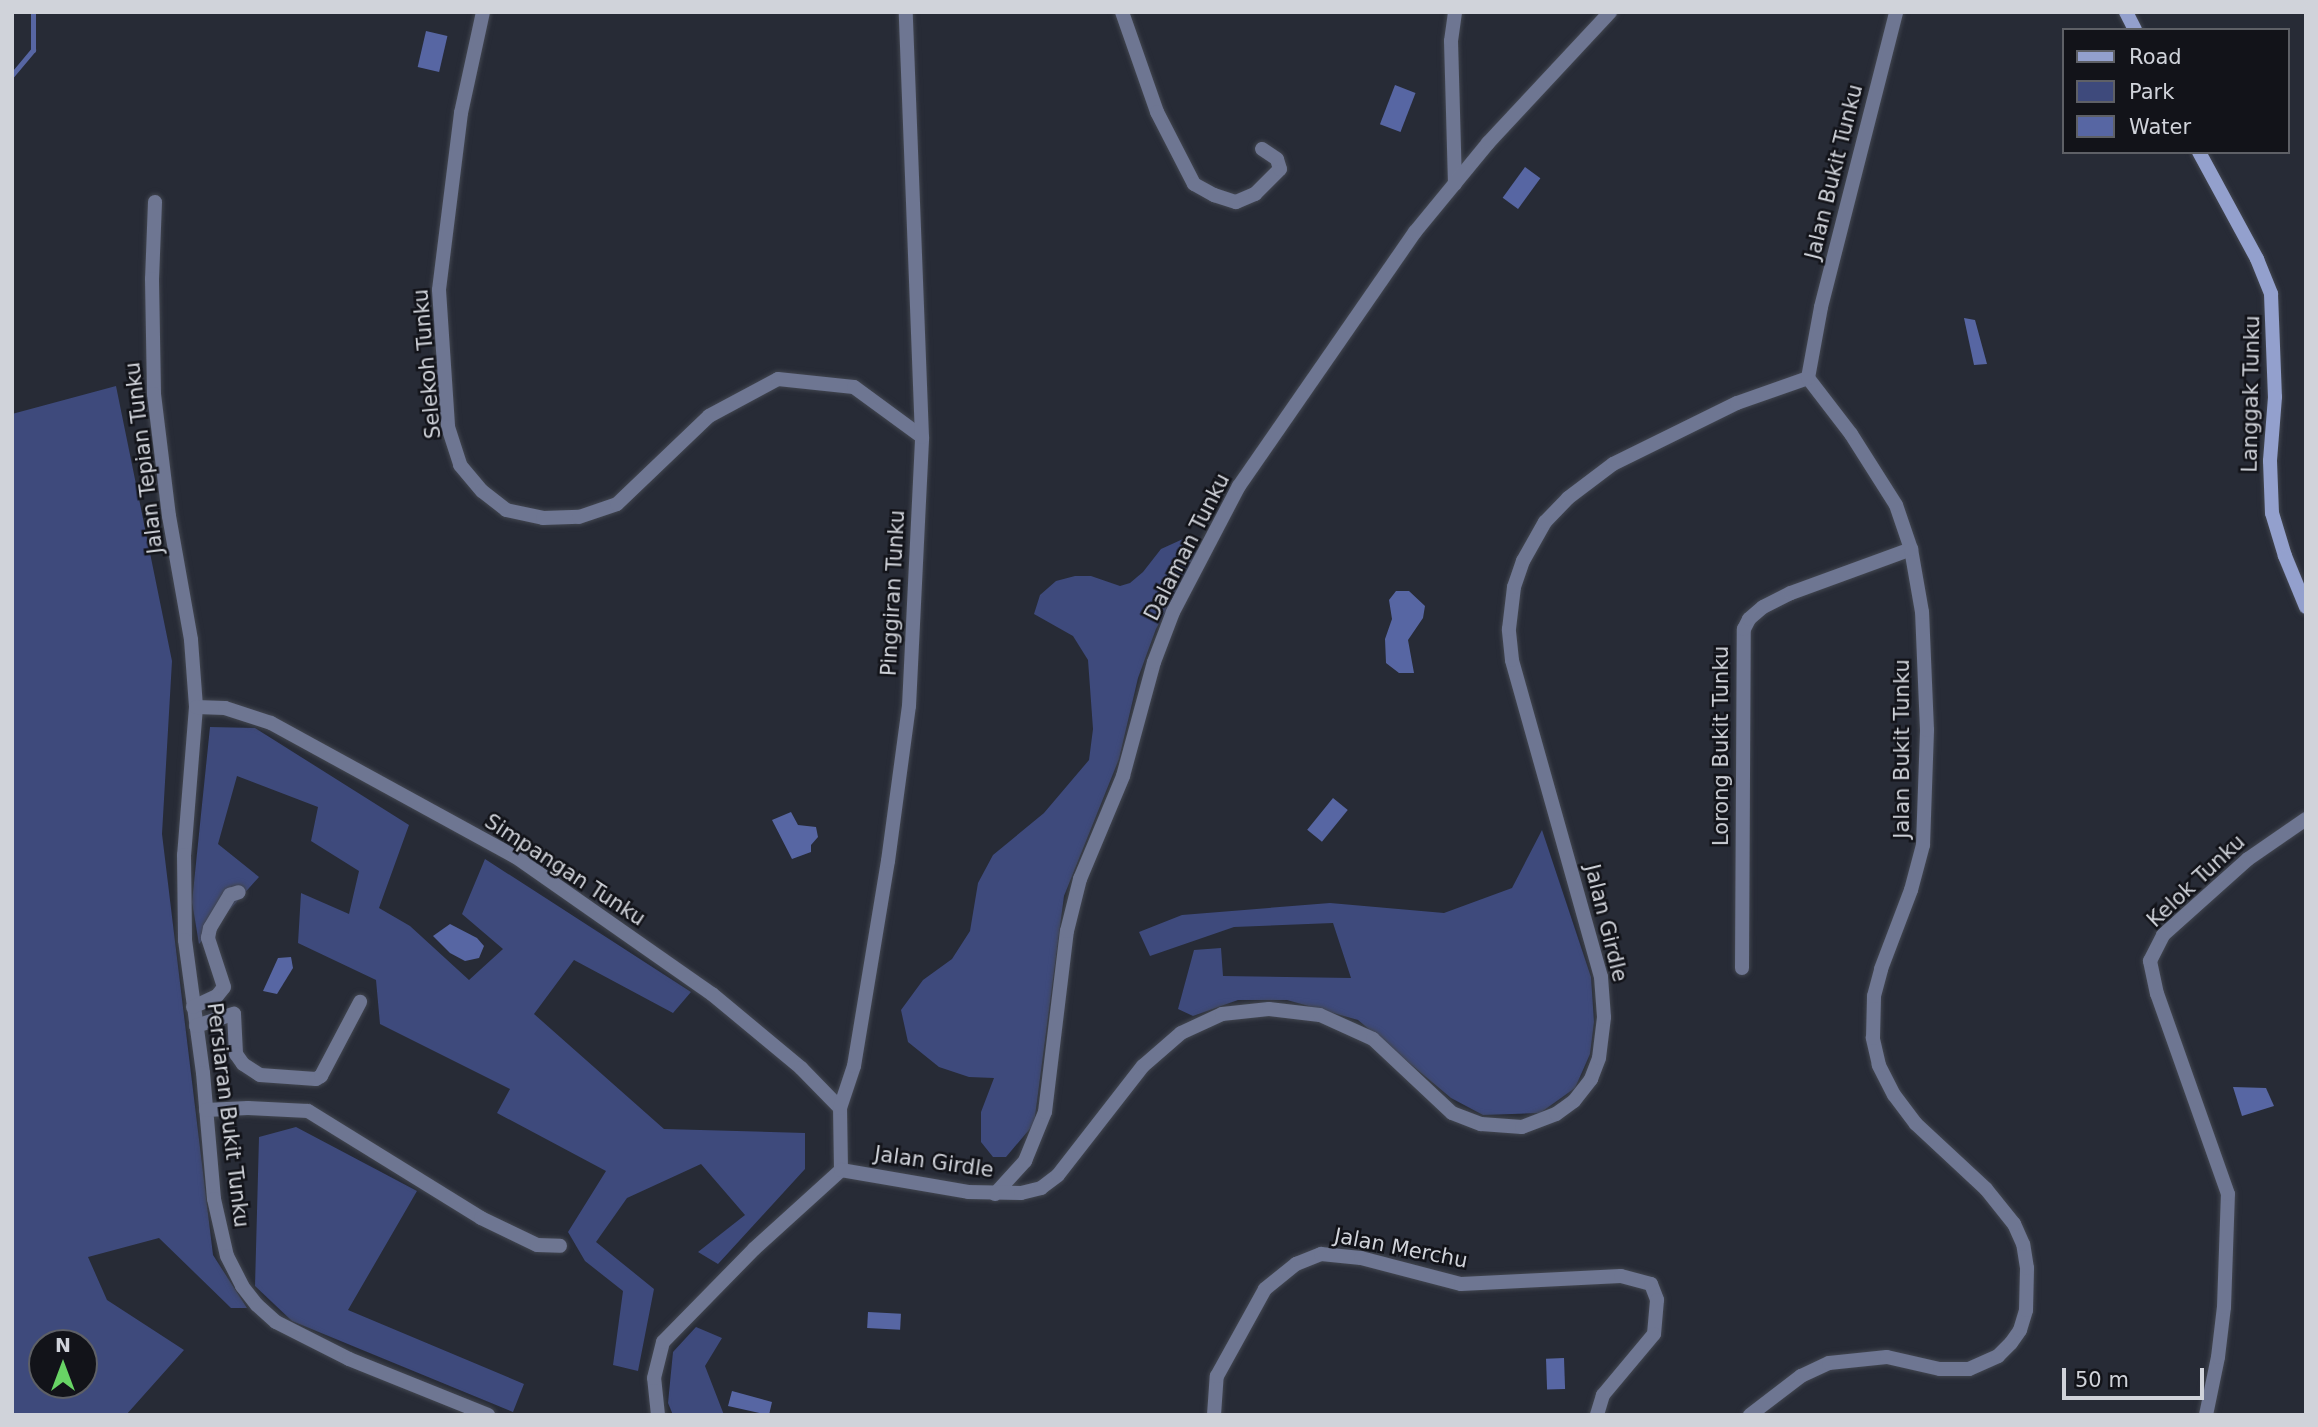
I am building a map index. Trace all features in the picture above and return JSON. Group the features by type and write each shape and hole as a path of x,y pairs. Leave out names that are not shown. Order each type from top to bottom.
{"street":[{"name":"Selekoh Tunku","path":"482,12 461,113 439,290 448,427 460,465 482,491 506,510 543,518 579,517 617,504 709,416 778,379 854,387 922,437"},
{"name":"Pinggiran Tunku","path":"841,1170 840,1108 854,1066 888,861 909,706 922,437 906,12"},
{"path":"1122,12 1157,111 1194,184 1214,195 1236,202 1255,194 1280,169 1277,159 1262,149"},
{"path":"1455,12 1451,41 1455,184"},
{"name":"Dalaman Tunku","path":"995,1194 1025,1161 1045,1112 1070,918 1080,879 1123,776 1154,662 1172,612 1239,486 1415,232 1488,143 1610,12"},
{"name":"Jalan Bukit Tunku","path":"1750,1415 1801,1376 1829,1363 1887,1357 1940,1368 1969,1369 1998,1356 2011,1343 2020,1330 2026,1310 2027,1268 2023,1244 2014,1224 1986,1189 1916,1124 1894,1095 1879,1065 1873,1038 1874,996 1918,867 1927,816 1927,730 1922,612 1911,549 1896,505 1851,434 1808,378 1821,307 1896,12"},
{"path":"2126,12 2134,28"},
{"name":"Langgak Tunku","path":"2200,154 2257,259 2272,294 2275,397 2270,461 2272,513 2306,607"},
{"name":"Jalan Tepian Tunku","path":"155,202 152,279 154,394 169,516 191,640 196,707"},
{"name":"Jalan Girdle","path":"841,1170 995,1194 1032,1191 1059,1175 1143,1066 1181,1033 1222,1014 1269,1009 1320,1015 1373,1039 1452,1113 1481,1124 1522,1127 1556,1114 1574,1101 1591,1079 1599,1058 1604,1017 1601,977 1512,660 1509,629 1514,587 1523,561 1545,522 1568,498 1614,464 1737,403 1808,378"},
{"name":"Lorong Bukit Tunku","path":"1742,968 1744,629 1749,619 1763,607 1791,593 1911,549"},
{"name":"Persiaran Bukit Tunku","path":"196,707 184,855 185,940 214,1199 227,1256 237,1279 257,1305 276,1322 349,1359 488,1415"},
{"name":"Simpangan Tunku","path":"196,707 225,708 271,723 516,857 712,995 801,1068 840,1108"},
{"name":"Kelok Tunku","path":"2206,1415 2218,1357 2224,1307 2228,1195 2157,994 2150,961 2163,934 2248,859 2306,819"},
{"path":"239,892 230,895 209,928 208,938 234,1014 236,1054 243,1063 260,1075 316,1079 321,1076 360,1002"},
{"path":"193,1007 217,996 224,987"},
{"path":"196,1026 234,1014"},
{"path":"206,1110 248,1108 309,1111 481,1218 537,1245 560,1246"},
{"path":"658,1415 654,1378 663,1342 754,1248 841,1170"},
{"name":"Jalan Merchu","path":"1214,1415 1217,1376 1265,1289 1296,1264 1321,1254 1361,1258 1461,1284 1621,1276 1651,1284 1657,1300 1654,1334 1603,1395 1597,1415"}],"green space":[{"path":"116,386 172,661 162,834 213,1255 247,1308 231,1308 159,1238 88,1257 107,1300 184,1350 126,1415 12,1415 12,414"},
{"path":"1183,539 1199,552 1156,629 1138,678 1119,759 1064,896 1034,1124 1006,1157 993,1157 981,1142 981,1112 994,1078 969,1077 939,1067 908,1042 901,1010 923,980 952,959 970,931 978,883 993,855 1044,813 1089,760 1093,729 1088,660 1073,636 1034,614 1040,595 1056,581 1075,576 1091,576 1120,586 1130,583 1143,572 1161,549"},
{"path":"210,727 255,728 409,825 379,908 410,926 469,980 503,949 462,914 485,859 691,992 673,1013 574,960 534,1014 664,1129 805,1133 805,1169 718,1264 698,1252 745,1215 701,1164 627,1198 596,1242 654,1289 638,1371 613,1365 623,1291 585,1261 568,1232 606,1171 497,1113 510,1089 380,1024 376,980 298,943 301,893 349,914 359,871 311,841 318,807 237,776 218,844 259,877 199,944 192,902"},
{"path":"1542,830 1591,977 1594,1022 1590,1054 1575,1088 1540,1113 1483,1115 1451,1098 1358,1020 1287,1000 1238,1000 1193,1016 1178,1009 1194,950 1221,948 1223,976 1351,978 1333,923 1234,927 1150,956 1139,932 1182,915 1330,903 1444,913 1512,888"},
{"path":"296,1127 417,1191 348,1310 524,1384 513,1412 292,1321 255,1286 259,1137"},
{"path":"696,1327 722,1338 705,1366 724,1415 673,1415 668,1403 673,1352"}],"water":[{"path":"426,31 447,36 439,72 418,67"},
{"path":"1395,85 1416,93 1400,132 1380,124"},
{"path":"1525,167 1540,178 1518,209 1503,198"},
{"path":"1964,318 1975,320 1987,364 1974,365"},
{"path":"1396,591 1409,591 1425,606 1423,618 1408,640 1414,673 1399,673 1386,663 1385,639 1392,619 1389,600"},
{"path":"1333,798 1348,810 1322,842 1307,830"},
{"path":"791,812 798,825 816,827 818,837 811,845 811,852 792,859 772,820"},
{"path":"450,924 477,938 484,946 479,958 465,961 450,953 433,936"},
{"path":"291,957 293,968 277,994 263,991 278,958"},
{"path":"2233,1087 2266,1088 2274,1106 2242,1116"},
{"path":"868,1312 901,1314 900,1330 867,1328"},
{"path":"1564,1358 1565,1389 1547,1390 1546,1359"},
{"path":"732,1391 772,1402 769,1415 728,1406"}],"waterway":[{"path":"12,75 33,50 33,12"}]}
